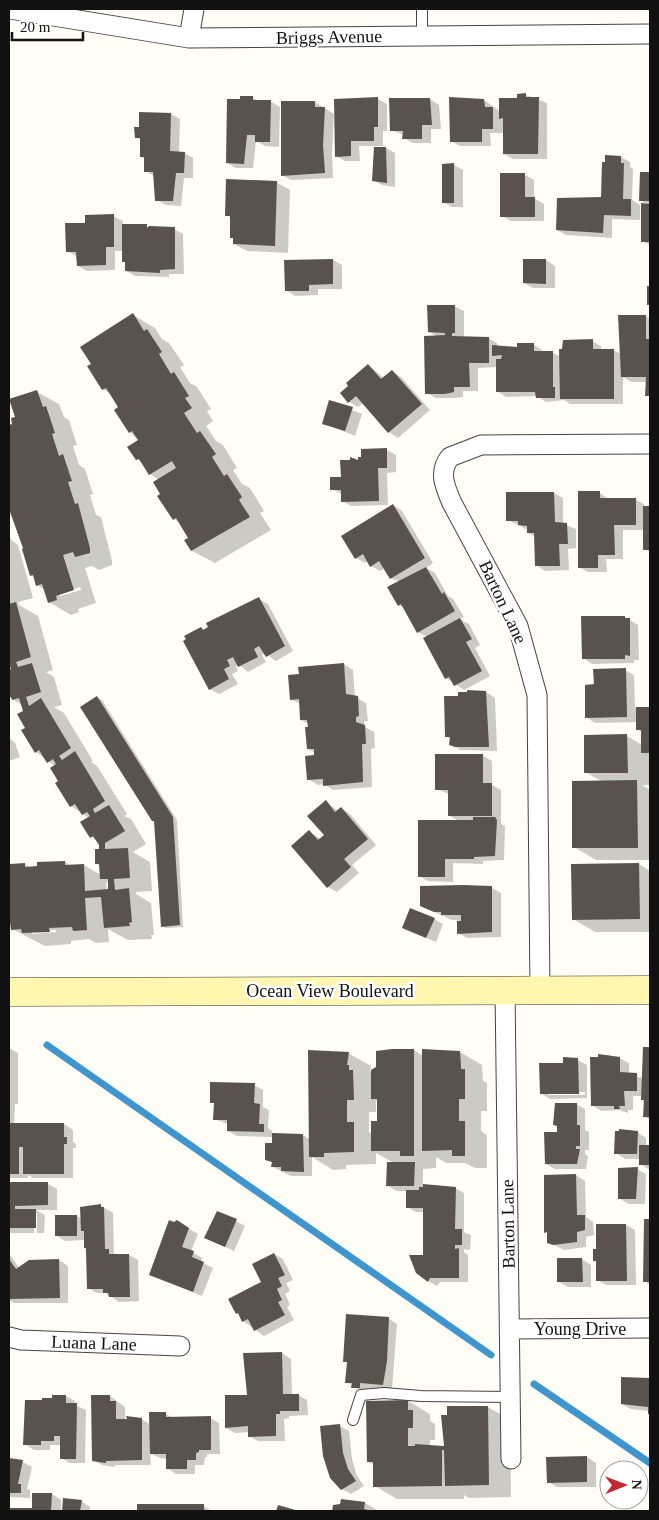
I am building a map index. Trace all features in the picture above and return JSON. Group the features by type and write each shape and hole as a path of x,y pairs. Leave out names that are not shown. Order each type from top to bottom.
{"main road":[{"name":"Ocean View Boulevard","path":"9,992 650,990"}],"street":[{"name":"Briggs Avenue","path":"10,9 189,38 650,34"},
{"path":"189,38 194,9"},
{"name":"Barton Lane","path":"540,990 537,695 518,626 452,502 443,472 450,457 481,445 650,444"},
{"name":"Barton Lane","path":"505,989 511,1459"},
{"name":"Young Drive","path":"510,1329 650,1328"},
{"name":"Luana Lane","path":"9,1337 22,1340 180,1346"}],"lane":[{"path":"422,9 422,36"},
{"path":"353,1420 362,1395 384,1393 421,1396 511,1397"}],"building":[{"path":"526,93 526,97 539,97 538,154 503,154 503,118 499,119 499,98 517,98 517,94"},
{"path":"240,96 253,96 253,100 271,100 270,142 255,142 255,135 247,135 244,164 226,163 227,99 240,99"},
{"path":"378,97 378,127 374,127 374,141 351,141 351,156 335,157 334,99"},
{"path":"449,97 484,99 485,107 493,107 493,129 482,129 482,142 450,142"},
{"path":"389,98 430,98 432,125 422,125 422,139 402,139 403,131 390,131"},
{"path":"281,101 315,101 315,107 325,107 323,145 325,173 281,176"},
{"path":"139,112 171,113 170,151 185,152 184,173 176,173 173,201 155,201 153,172 144,172 144,157 140,157 140,138 135,138 134,127 139,127"},
{"path":"374,147 386,147 387,183 372,181"},
{"path":"605,155 621,156 621,163 624,163 623,199 631,199 631,216 604,215 603,233 556,230 557,198 601,197 602,162 605,162"},
{"path":"454,163 454,203 442,203 442,164"},
{"path":"640,172 650,172 650,201 639,201"},
{"path":"500,173 525,173 525,197 535,197 535,217 500,217"},
{"path":"226,179 277,181 275,246 233,244 233,238 230,238 230,216 225,216"},
{"path":"641,203 650,204 650,242 641,242"},
{"path":"114,214 114,247 106,247 106,265 77,266 76,252 66,252 65,223 85,223 85,215"},
{"path":"122,224 147,224 147,228 149,226 175,227 175,269 160,270 160,273 125,271 125,262 122,262"},
{"path":"333,259 333,284 309,285 309,291 285,291 284,260"},
{"path":"523,259 546,259 546,284 523,283"},
{"path":"647,286 650,286 650,305 647,305"},
{"path":"427,305 455,305 455,333 452,333 452,336 489,337 489,363 469,363 470,387 454,387 454,392 445,394 425,394 424,336 445,335 445,333 428,332"},
{"path":"133,313 144,331 147,329 162,352 159,354 171,374 174,372 189,396 185,398 192,408 184,413 197,433 200,431 216,454 212,457 224,476 227,474 242,497 239,500 250,517 191,551 184,540 188,538 176,518 173,520 157,496 160,494 153,482 176,468 172,461 149,475 139,459 136,460 127,447 138,440 132,431 129,433 114,410 118,407 106,388 102,390 87,366 91,364 80,347"},
{"path":"618,315 646,315 646,339 650,339 650,396 645,396 646,377 621,377"},
{"path":"593,339 593,349 614,349 614,399 560,399 559,349 562,349 563,340"},
{"path":"517,343 534,343 534,351 553,351 553,387 555,387 555,398 536,398 535,392 496,392 496,359 501,359 502,355 492,356 492,345 517,347"},
{"path":"368,364 381,379 392,370 422,404 388,433 356,396 348,403 340,393 348,386 346,383"},
{"path":"37,390 43,407 46,406 55,433 52,434 59,456 63,454 72,481 68,482 75,504 78,503 90,548 90,553 75,557 73,552 63,555 74,590 56,596 57,600 48,603 42,584 36,586 33,575 30,576 23,548 9,509 9,425 12,424 11,418 15,417 9,399"},
{"path":"329,400 353,407 345,431 322,424"},
{"path":"387,448 387,468 378,468 379,501 341,502 341,490 330,490 330,477 341,477 340,460 350,460 350,457 358,460 358,457 361,457 361,449"},
{"path":"578,491 600,491 600,498 636,498 636,525 614,525 615,555 598,555 598,568 578,568"},
{"path":"506,492 554,492 555,522 567,523 568,544 559,544 560,566 535,566 534,533 527,533 527,526 518,525 518,521 506,521"},
{"path":"393,504 425,558 390,579 379,561 370,567 363,554 355,559 341,536"},
{"path":"643,506 650,506 650,550 643,550"},
{"path":"426,567 455,611 417,633 401,604 398,606 387,587"},
{"path":"259,597 285,646 266,657 259,646 254,649 258,657 238,667 233,657 227,660 230,666 224,669 229,679 209,690 183,641 186,639 184,636 201,627 203,630 208,627 206,623"},
{"path":"16,602 31,657 16,662 18,667 32,663 41,692 26,697 29,706 41,698 71,748 59,756 62,760 75,751 105,801 93,809 95,813 109,805 125,831 105,843 105,849 128,848 130,878 114,879 115,890 129,888 132,922 129,923 130,926 104,928 101,897 85,898 87,930 73,931 72,927 49,928 50,932 22,933 21,929 11,930 9,915 10,864 25,863 25,867 37,866 37,862 65,861 65,865 84,864 85,891 108,889 108,879 100,879 99,864 95,864 95,849 99,849 99,845 93,836 90,838 80,822 90,816 87,812 82,815 75,804 70,807 55,783 58,781 50,768 56,764 53,759 47,763 39,750 35,753 21,730 25,728 17,714 23,711 19,698 12,700 9,697 9,670 11,669 9,664 9,604"},
{"path":"581,616 625,616 625,618 630,618 630,656 625,655 625,659 582,659"},
{"path":"460,618 472,639 466,642 482,671 454,686 449,677 445,679 423,638"},
{"path":"344,663 346,694 358,696 359,716 356,717 356,722 365,725 366,744 362,744 363,782 323,786 323,779 307,780 305,756 314,755 314,749 307,749 305,727 308,727 307,720 300,720 299,699 290,700 288,675 299,674 298,667"},
{"path":"626,668 627,717 585,718 585,685 594,684 593,669"},
{"path":"467,690 486,691 489,747 455,747 449,745 450,737 445,737 444,696 458,696 458,692 467,692"},
{"path":"97,696 173,817 180,925 161,927 154,821 152,821 80,707"},
{"path":"636,707 650,707 650,753 641,753 641,730 636,730"},
{"path":"627,734 628,773 584,773 584,735"},
{"path":"435,754 483,754 483,783 492,783 492,816 448,816 448,790 435,790"},
{"path":"637,780 638,848 572,848 572,781"},
{"path":"326,800 335,812 341,807 368,839 344,859 351,867 327,888 291,846 309,830 318,840 324,835 307,816"},
{"path":"473,817 495,817 497,820 495,856 474,857 474,859 445,859 445,877 418,877 418,820 473,820"},
{"path":"639,863 640,919 572,920 571,864"},
{"path":"420,886 492,886 492,932 457,934 457,921 461,921 461,915 441,915 441,912 434,912 420,906"},
{"path":"410,908 435,918 426,938 402,928"},
{"path":"643,1047 650,1047 650,1117 643,1117 644,1100 641,1100"},
{"path":"414,1049 414,1156 400,1156 400,1151 371,1151 371,1121 377,1121 377,1099 371,1099 371,1070 376,1067 376,1051"},
{"path":"422,1049 460,1051 461,1069 465,1069 465,1099 459,1099 459,1121 465,1121 465,1156 452,1156 452,1150 422,1151"},
{"path":"308,1050 349,1052 347,1065 349,1065 349,1070 353,1070 354,1100 347,1100 347,1122 354,1122 354,1152 324,1153 324,1157 309,1157"},
{"path":"598,1054 620,1057 620,1072 637,1073 637,1091 624,1091 625,1106 619,1106 620,1109 614,1109 614,1106 591,1106 590,1057 598,1057"},
{"path":"563,1057 578,1058 579,1094 540,1094 539,1063 563,1063"},
{"path":"210,1082 255,1083 254,1103 260,1104 259,1124 264,1124 264,1132 227,1131 227,1120 213,1120 214,1103 210,1103"},
{"path":"555,1103 577,1103 577,1125 580,1125 580,1146 576,1146 576,1149 580,1149 577,1164 545,1164 544,1132 557,1132 557,1126 553,1125"},
{"path":"9,1123 64,1123 64,1137 67,1137 67,1144 64,1144 64,1174 23,1174 23,1147 19,1147 19,1174 9,1174"},
{"path":"619,1129 638,1131 637,1154 614,1154 615,1131 619,1131"},
{"path":"272,1133 303,1134 304,1172 281,1171 281,1167 271,1167 272,1162 265,1160 265,1143 272,1143"},
{"path":"639,1145 650,1145 650,1165 639,1165"},
{"path":"387,1162 415,1162 414,1186 386,1186"},
{"path":"638,1167 636,1199 618,1199 618,1168"},
{"path":"576,1174 577,1215 585,1215 585,1230 577,1232 577,1242 553,1245 547,1243 547,1232 544,1233 544,1175"},
{"path":"9,1182 48,1182 48,1205 15,1206 15,1209 36,1209 36,1228 9,1228"},
{"path":"423,1184 456,1187 455,1229 462,1229 462,1245 455,1245 455,1249 459,1248 459,1278 430,1278 428,1282 416,1273 409,1255 423,1255 423,1208 406,1208 406,1190 419,1190 419,1187 423,1187"},
{"path":"101,1204 101,1207 104,1207 105,1249 109,1249 109,1254 129,1254 130,1297 109,1297 108,1293 103,1293 103,1289 87,1289 86,1248 84,1248 84,1231 81,1231 80,1207"},
{"path":"217,1211 237,1219 225,1247 204,1238"},
{"path":"55,1215 77,1215 77,1236 55,1236"},
{"path":"644,1219 650,1219 650,1282 643,1282"},
{"path":"169,1220 174,1222 177,1220 189,1228 182,1247 194,1251 192,1257 204,1262 193,1292 149,1275"},
{"path":"596,1224 626,1224 627,1281 596,1281 596,1261 593,1261 593,1249 596,1249"},
{"path":"274,1253 285,1275 278,1278 282,1286 277,1289 282,1300 278,1302 285,1315 254,1331 248,1319 242,1322 228,1299 261,1282 252,1264"},
{"path":"557,1258 582,1258 583,1282 557,1282"},
{"path":"9,1259 16,1269 29,1260 59,1259 60,1298 9,1299"},
{"path":"346,1314 389,1317 387,1361 383,1385 360,1383 360,1388 351,1388 352,1383 345,1383 347,1362 343,1362"},
{"path":"282,1352 283,1394 299,1394 299,1411 280,1411 280,1414 276,1414 276,1436 248,1437 248,1426 225,1428 225,1395 247,1395 243,1353"},
{"path":"621,1377 650,1378 650,1414 648,1414 648,1407 621,1404"},
{"path":"52,1395 66,1395 66,1403 77,1403 76,1459 60,1459 60,1436 54,1436 54,1441 41,1441 41,1445 23,1445 25,1400 42,1400 42,1398 52,1398"},
{"path":"91,1395 110,1395 110,1401 116,1401 116,1419 127,1419 126,1416 142,1418 142,1460 106,1461 106,1463 92,1461"},
{"path":"408,1400 408,1410 413,1410 413,1428 408,1428 408,1446 415,1446 415,1444 444,1446 441,1415 447,1415 447,1406 488,1406 489,1485 445,1486 444,1450 442,1450 442,1486 373,1487 373,1462 367,1462 366,1401"},
{"path":"149,1412 166,1412 166,1417 211,1416 211,1450 199,1450 196,1453 196,1460 187,1460 187,1469 166,1469 166,1454 150,1454"},
{"path":"340,1424 343,1453 348,1469 356,1481 341,1490 330,1478 323,1456 320,1426"},
{"path":"587,1456 587,1482 547,1483 546,1457"},
{"path":"9,1458 23,1460 18,1484 21,1484 21,1493 9,1493"},
{"path":"32,1493 52,1493 51,1511 9,1511 9,1508 32,1508"},
{"path":"63,1498 82,1500 80,1511 62,1511"},
{"path":"341,1499 365,1502 364,1509 372,1511 332,1511 333,1505 340,1504"},
{"path":"137,1504 204,1504 204,1511 137,1511"},
{"path":"278,1505 299,1511 276,1511"}],"waterway":[{"path":"47,1045 491,1355"},
{"path":"534,1384 650,1463"}]}
